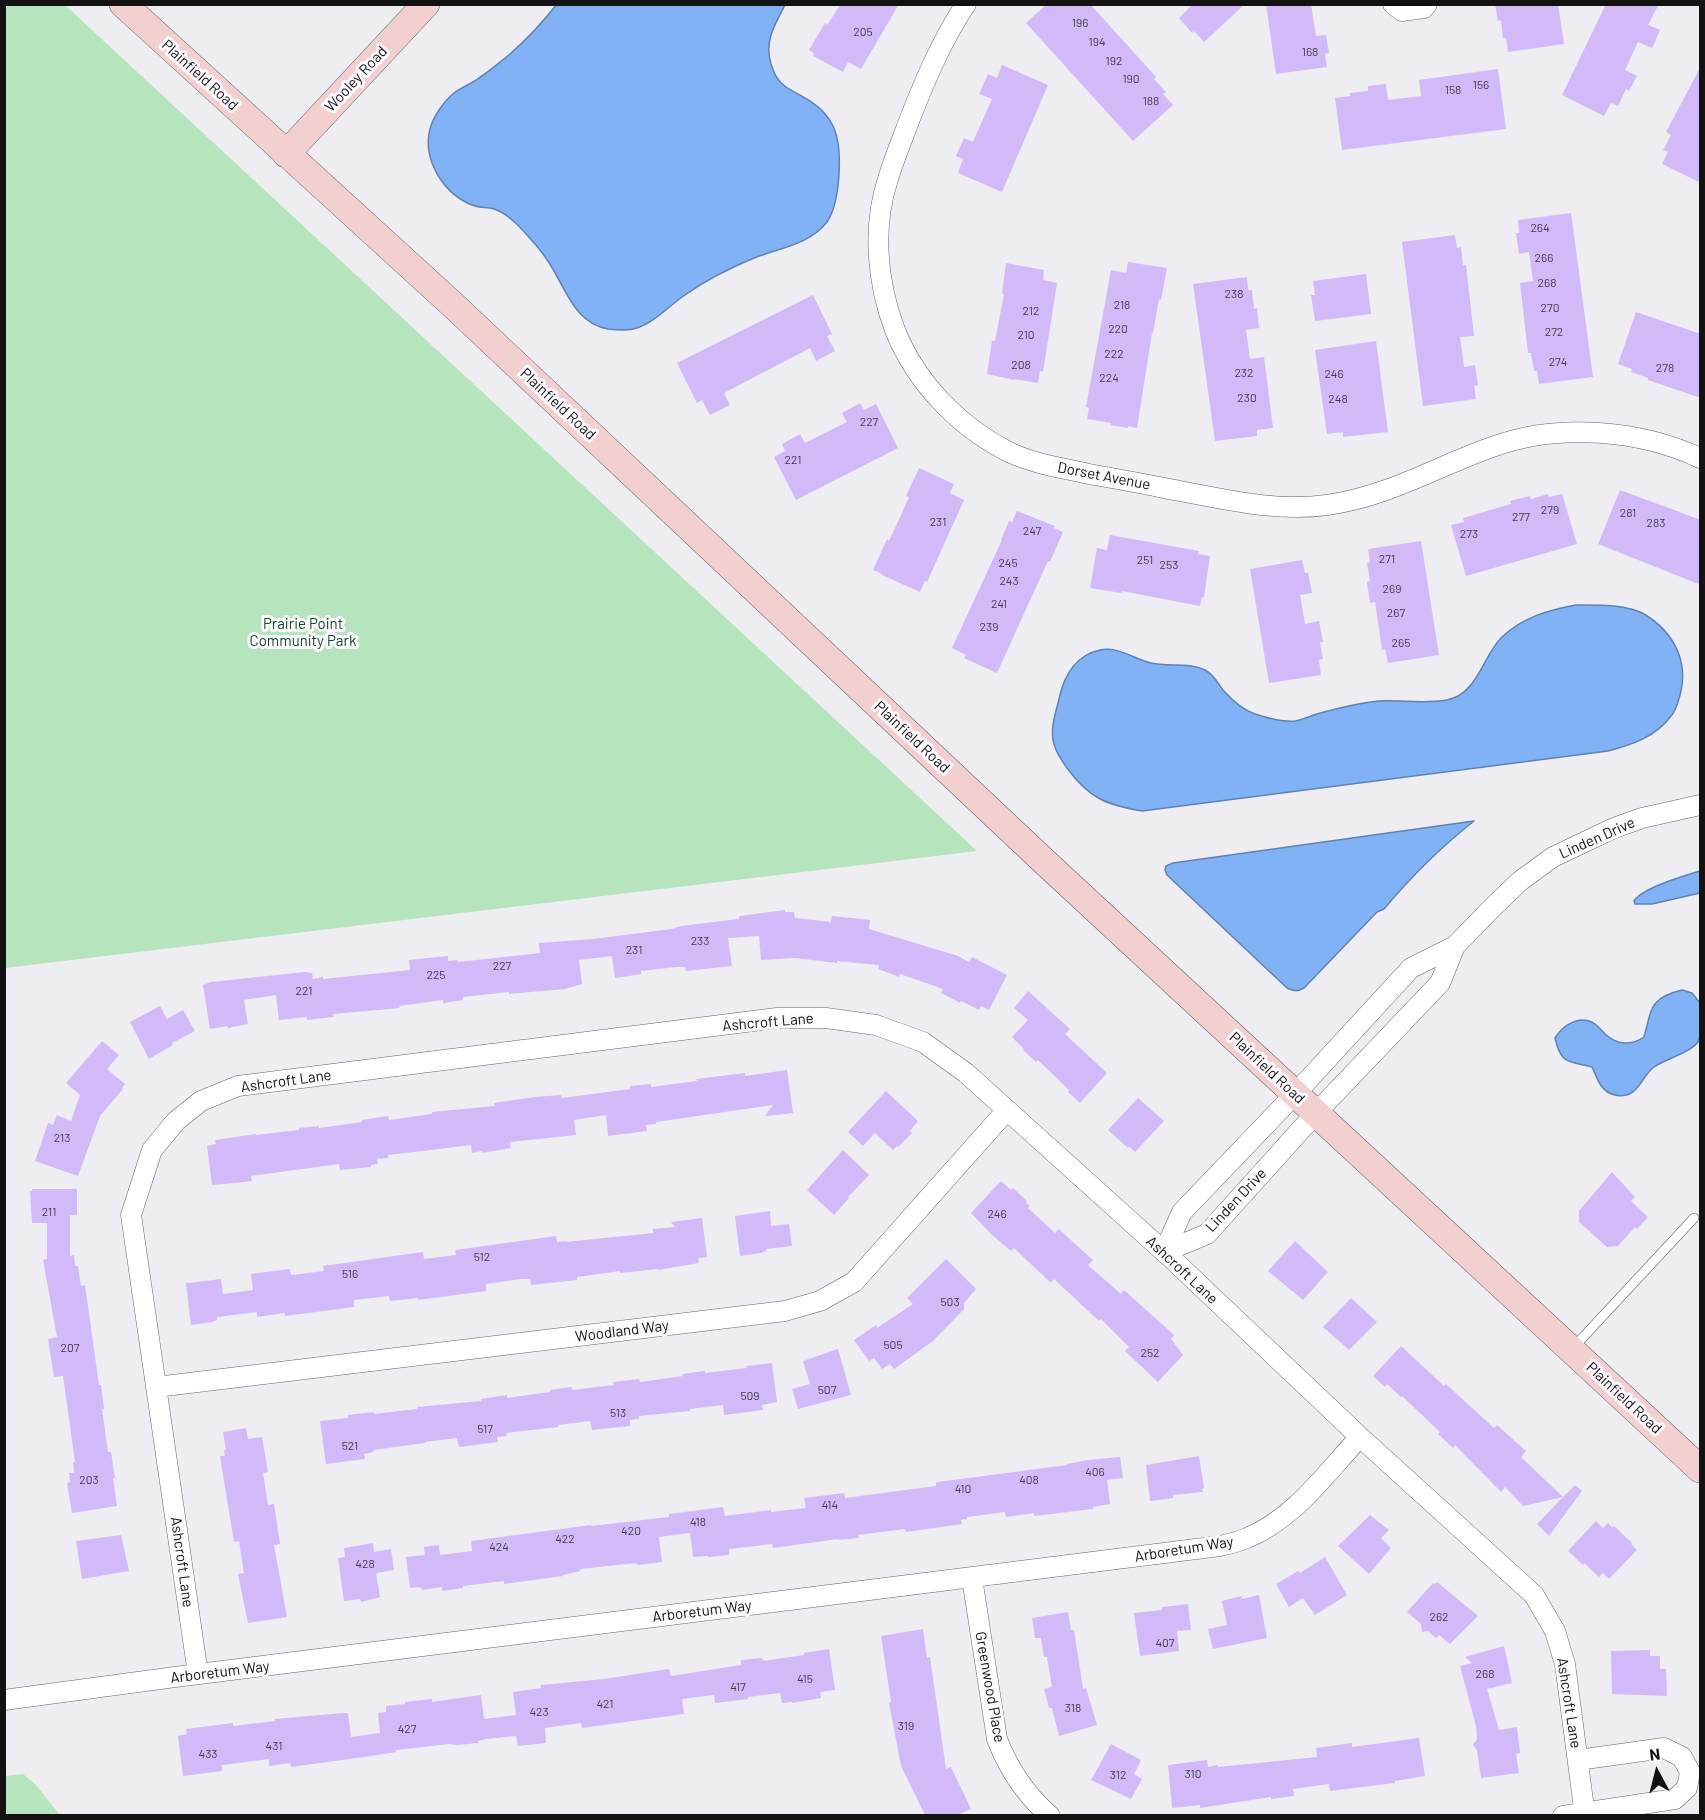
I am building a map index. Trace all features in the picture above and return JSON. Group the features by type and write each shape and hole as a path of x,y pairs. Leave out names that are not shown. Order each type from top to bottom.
{"main road":[{"name":"Plainfield Road","path":"123,4 453,305 1048,865 1701,1469"},
{"name":"Wooley Road","path":"286,154 426,4"}],"street":[{"name":"Dorset Avenue","path":"966,4 950,28 923,85 887,181 880,213 878,248 882,283 890,316 902,347 945,407 974,431 1012,453 1052,466 1271,507 1327,505 1376,494 1413,481 1493,446 1546,435 1580,433 1647,439 1701,458"},
{"path":"1393,4 1402,11 1424,8 1427,4"},
{"name":"Linden Drive","path":"1164,1252 1182,1212 1411,968 1455,946 1520,881 1553,857 1614,828 1642,818 1701,805"},
{"name":"Linden Drive","path":"1164,1252 1207,1234 1316,1113 1440,983 1455,946"},
{"name":"Ashcroft Lane","path":"198,1674 131,1215 152,1150 177,1121 201,1101 238,1086 777,1018 826,1018 876,1024 923,1042 966,1073 1164,1252 1360,1437 1534,1595 1555,1631 1565,1664 1585,1814"},
{"name":"Woodland Way","path":"156,1387 785,1311 820,1301 854,1282 1007,1110"},
{"name":"Arboretum Way","path":"4,1700 1220,1546 1248,1538 1288,1513 1360,1437"},
{"name":"Greenwood Place","path":"972,1578 998,1739 1013,1773 1040,1807 1050,1815"},
{"path":"1563,1815 1585,1814 1675,1799 1688,1788 1690,1772 1682,1757 1664,1748 1578,1760"}],"lane":[{"path":"1571,1349 1694,1218"}],"green space":[{"name":"Prairie Point Community Park","path":"5,4 65,5 977,851 5,968"},
{"path":"23,1774 35,1784 60,1815 5,1815 5,1776"}],"water":[{"path":"557,4 785,5 774,26 770,40 769,56 773,71 783,85 822,110 831,121 837,136 839,167 837,193 833,211 827,222 820,230 803,241 754,258 710,279 656,318 637,328 608,329 588,321 575,307 545,257 521,228 499,211 475,206 454,194 438,176 429,153 428,141 431,124 446,100 510,54"},
{"path":"1576,605 1629,608 1644,614 1664,630 1677,649 1682,683 1677,706 1665,723 1651,735 1608,751 1142,811 1108,803 1083,787 1067,768 1054,744 1052,732 1054,719 1065,680 1073,666 1085,656 1100,650 1120,651 1151,663 1186,665 1205,670 1246,710 1270,718 1295,721 1363,703 1439,701 1457,696 1473,682 1495,645 1510,630 1537,615"},
{"path":"1474,821 1427,863 1384,909 1377,912 1304,988 1297,991 1287,988 1167,875 1165,870 1166,866 1173,863"},
{"path":"1700,871 1700,893 1652,904 1635,904 1634,901 1638,896 1645,892"},
{"path":"1682,990 1692,993 1700,1003 1702,1020 1698,1042 1687,1051 1654,1067 1627,1095 1617,1096 1608,1092 1600,1084 1592,1067 1567,1060 1557,1047 1555,1038 1567,1025 1584,1020 1595,1024 1610,1038 1619,1042 1629,1043 1639,1040 1644,1037 1651,1012 1658,1001 1671,993"}],"building":[{"path":"841,4 899,4 861,69 848,62 843,72 813,56 814,53 809,50 825,23 827,25"},
{"path":"1047,4 1090,4 1156,77 1154,79 1166,92 1163,94 1173,105 1133,141 1026,23"},
{"path":"1193,4 1245,4 1204,42 1194,31 1192,33 1179,18"},
{"path":"1266,4 1311,4 1316,36 1326,35 1329,53 1325,54 1327,67 1276,74"},
{"path":"1495,4 1558,4 1564,44 1508,52"},
{"path":"1606,4 1659,4 1648,25 1660,30 1652,48 1638,42 1625,70 1637,76 1629,91 1626,89 1618,106 1611,103 1604,116 1562,95"},
{"path":"1002,65 1048,85 1002,192 958,173 963,159 956,156 964,138 973,142 992,99 979,94 988,74 997,78"},
{"path":"1701,66 1701,183 1662,164 1668,152 1663,150 1671,135 1666,132"},
{"path":"1498,69 1506,129 1342,150 1335,98 1368,91 1368,86 1386,84 1388,100 1421,96 1419,80"},
{"path":"1571,213 1593,377 1539,384 1531,353 1528,353 1520,283 1533,281 1529,252 1519,254 1516,233 1519,233 1518,220"},
{"path":"1455,235 1457,248 1461,247 1463,265 1466,265 1474,336 1460,337 1464,367 1475,365 1478,385 1474,386 1476,399 1423,406 1402,242"},
{"path":"1128,262 1167,268 1152,333 1137,428 1087,419 1089,408 1086,407 1111,270 1126,273"},
{"path":"1006,263 1044,270 1043,280 1057,283 1043,372 1040,371 1038,383 987,374 992,341 995,341 1004,294 1002,294"},
{"path":"1366,274 1371,314 1315,321 1311,295 1315,295 1313,281"},
{"path":"1247,277 1248,290 1252,290 1254,309 1257,308 1259,328 1246,330 1250,359 1264,357 1273,428 1257,430 1257,436 1215,441 1193,284"},
{"path":"813,295 832,334 827,336 835,351 816,361 810,348 724,393 730,405 710,415 702,400 697,403 677,363"},
{"path":"1636,312 1701,334 1701,398 1648,380 1648,378 1631,372 1632,369 1618,364"},
{"path":"1376,341 1388,432 1343,437 1343,432 1327,434 1315,350"},
{"path":"860,403 864,410 876,404 898,448 796,500 774,457 785,451 782,444 800,434 805,443 847,422 842,413"},
{"path":"919,468 954,484 950,493 964,500 927,582 925,581 920,592 873,570 901,515 909,497 906,496"},
{"path":"1620,490 1701,520 1701,585 1598,544"},
{"path":"1548,494 1549,497 1562,494 1577,544 1466,576 1451,525 1464,522 1463,518 1511,504 1510,501 1530,496 1531,499"},
{"path":"1017,511 1055,526 1054,528 1063,532 997,673 964,658 966,655 952,648 1009,521 1012,522"},
{"path":"1110,535 1199,551 1198,554 1210,556 1204,597 1202,597 1200,606 1122,591 1121,593 1090,588 1097,548 1107,550"},
{"path":"1421,541 1439,655 1388,663 1385,649 1382,650 1375,602 1370,603 1367,582 1370,581 1367,563 1370,562 1368,549"},
{"path":"1302,560 1305,573 1308,573 1312,593 1300,595 1305,624 1319,621 1323,642 1320,642 1323,659 1319,660 1321,675 1269,683 1250,569"},
{"path":"785,910 785,912 794,912 795,918 831,922 832,916 870,920 869,929 958,956 969,962 972,957 1007,975 989,1010 981,1006 979,1010 941,993 943,989 900,974 899,977 878,969 879,965 795,958 761,960 759,936 728,938 732,966 686,971 685,967 676,967 641,971 641,974 615,978 612,956 579,960 582,984 565,989 463,997 463,1000 443,1003 443,1000 399,1006 400,1008 333,1014 334,1017 307,1020 307,1017 279,1020 276,995 244,1000 248,1024 210,1029 203,985 211,982 305,972 312,973 313,979 323,977 323,979 410,970 409,960 448,956 448,961 458,960 458,962 540,953 539,943 672,929"},
{"path":"1028,991 1070,1029 1065,1034 1107,1073 1080,1103 1012,1037 1028,1020 1014,1008"},
{"path":"160,1006 167,1019 183,1010 195,1031 149,1059 130,1022"},
{"path":"102,1041 119,1055 107,1069 125,1084 100,1116 78,1176 35,1161 48,1123 53,1125 57,1115 71,1121 80,1095 66,1083"},
{"path":"787,1070 793,1113 765,1116 773,1105 656,1122 656,1124 646,1125 647,1131 608,1136 606,1115 574,1120 576,1135 510,1142 511,1148 472,1153 471,1145 388,1155 388,1158 377,1159 378,1164 371,1165 371,1167 340,1170 339,1164 251,1176 252,1181 212,1185 207,1146 216,1144 215,1140 299,1130 299,1128 319,1126 319,1128 388,1116 389,1120 432,1114 432,1112 495,1106 494,1103 535,1097 561,1095 562,1098 630,1089 630,1086 651,1084 651,1087 697,1081 696,1079 745,1073 745,1076"},
{"path":"886,1091 918,1121 910,1131 912,1133 893,1150 875,1133 863,1146 848,1132"},
{"path":"1138,1098 1164,1121 1135,1152 1108,1130"},
{"path":"843,1150 869,1175 834,1215 807,1190"},
{"path":"1612,1172 1635,1197 1631,1201 1648,1217 1637,1229 1635,1227 1618,1246 1607,1247 1579,1222 1579,1211"},
{"path":"1001,1181 1027,1201 1026,1203 1030,1206 1028,1208 1055,1233 1059,1229 1093,1260 1088,1265 1121,1294 1124,1290 1174,1335 1171,1339 1183,1355 1158,1382 1125,1351 1129,1347 1101,1319 1099,1321 1054,1279 1051,1283 1014,1248 1011,1251 971,1213"},
{"path":"32,1189 77,1189 77,1215 70,1215 70,1256 74,1255 81,1286 85,1285 99,1385 101,1385 108,1452 111,1452 115,1478 113,1478 117,1506 72,1513 67,1483 70,1482 69,1473 74,1473 73,1462 75,1462 63,1376 54,1377 48,1339 57,1337 43,1260 47,1259 47,1223 32,1223 30,1191"},
{"path":"770,1211 771,1226 789,1224 792,1246 766,1249 761,1253 740,1256 735,1216"},
{"path":"702,1218 707,1257 698,1258 699,1263 658,1270 620,1273 620,1271 577,1277 577,1280 531,1285 530,1279 521,1279 486,1284 486,1291 418,1300 418,1298 390,1301 389,1296 354,1300 354,1307 285,1316 285,1313 257,1317 257,1312 217,1317 217,1320 212,1322 191,1325 186,1283 221,1279 223,1294 253,1290 251,1274 290,1269 291,1275 324,1271 323,1266 423,1252 424,1259 456,1255 455,1250 556,1236 557,1242 566,1242 653,1233 653,1229 675,1227 671,1222"},
{"path":"1295,1241 1328,1272 1303,1300 1268,1271"},
{"path":"946,1259 976,1289 964,1303 964,1309 933,1341 894,1369 890,1364 882,1369 874,1358 869,1361 854,1340 913,1304 907,1298"},
{"path":"1351,1298 1377,1322 1349,1350 1323,1327"},
{"path":"1401,1346 1494,1428 1497,1425 1526,1451 1521,1457 1563,1497 1523,1506 1505,1487 1501,1492 1455,1445 1453,1448 1438,1434 1440,1432 1402,1396 1387,1384 1385,1387 1373,1376"},
{"path":"838,1349 851,1395 798,1409 792,1389 810,1384 803,1361"},
{"path":"772,1363 777,1402 762,1405 763,1410 724,1415 723,1405 639,1416 639,1419 630,1420 630,1426 592,1430 590,1421 506,1433 507,1436 497,1437 498,1442 459,1447 457,1438 373,1450 374,1452 364,1454 365,1459 326,1464 320,1421 348,1418 348,1415 481,1401 481,1399 507,1395 507,1398 572,1387 572,1390 614,1385 613,1382 639,1379 640,1382 683,1376 682,1374 747,1368 746,1366"},
{"path":"246,1428 248,1439 262,1437 268,1472 263,1473 268,1505 274,1504 280,1544 274,1545 287,1617 248,1623 238,1574 244,1573 239,1541 234,1542 220,1456 225,1456 224,1450 226,1450 223,1432"},
{"path":"1199,1456 1203,1492 1173,1495 1173,1498 1150,1501 1146,1465"},
{"path":"1120,1457 1123,1478 1107,1480 1110,1504 1093,1507 1093,1509 1006,1517 1005,1512 967,1517 961,1520 962,1524 906,1532 905,1529 858,1535 859,1538 773,1548 772,1544 729,1549 729,1555 708,1557 693,1557 690,1533 659,1537 662,1562 580,1569 580,1571 563,1576 504,1584 504,1581 463,1586 463,1588 442,1591 442,1587 422,1590 421,1587 410,1588 406,1557 425,1555 424,1547 439,1545 440,1555 472,1551 471,1541 669,1517 669,1514 723,1507 725,1516 806,1508 804,1498 844,1493 845,1498 936,1486 938,1482"},
{"path":"1575,1485 1582,1491 1549,1536 1537,1524"},
{"path":"1370,1515 1389,1530 1381,1538 1391,1548 1369,1574 1338,1546"},
{"path":"1596,1521 1603,1528 1608,1523 1613,1528 1614,1526 1637,1550 1609,1579 1603,1573 1599,1577 1568,1551"},
{"path":"121,1535 129,1571 82,1579 76,1541"},
{"path":"373,1543 374,1552 391,1549 394,1570 376,1573 380,1597 361,1602 360,1599 344,1601 338,1558 345,1557 344,1548"},
{"path":"1325,1557 1347,1595 1315,1615 1303,1598 1289,1607 1276,1584 1298,1571 1300,1573"},
{"path":"1437,1582 1478,1616 1450,1644 1439,1635 1436,1638 1428,1631 1422,1632 1421,1624 1407,1612 1433,1583"},
{"path":"1259,1595 1267,1638 1213,1649 1208,1629 1227,1625 1222,1601 1241,1596 1242,1599"},
{"path":"1188,1604 1191,1630 1177,1631 1179,1651 1140,1656 1134,1613"},
{"path":"1068,1612 1071,1630 1074,1630 1083,1689 1086,1688 1097,1725 1059,1736 1052,1708 1049,1708 1044,1689 1052,1687 1047,1657 1044,1657 1041,1638 1035,1638 1032,1618"},
{"path":"923,1629 927,1658 930,1657 946,1769 951,1767 971,1809 957,1815 925,1815 901,1766 889,1703 891,1702 881,1636"},
{"path":"1504,1646 1512,1683 1487,1689 1499,1730 1517,1727 1520,1753 1516,1754 1519,1773 1481,1778 1477,1750 1473,1745 1477,1739 1476,1726 1460,1666 1472,1663 1465,1657"},
{"path":"829,1649 835,1690 820,1692 821,1698 782,1703 780,1693 715,1703 714,1695 682,1699 684,1714 582,1728 581,1723 545,1728 546,1743 518,1746 516,1736 486,1739 478,1741 479,1743 396,1750 396,1752 291,1767 290,1763 269,1766 269,1759 222,1765 222,1771 183,1776 178,1736 187,1734 186,1729 348,1713 351,1737 380,1733 378,1713 386,1712 386,1706 405,1704 405,1702 432,1699 432,1702 481,1695 484,1719 516,1715 513,1692 541,1688 541,1685 604,1679 669,1669 671,1676 741,1665 741,1660 762,1658 763,1661"},
{"path":"1650,1650 1650,1656 1660,1656 1660,1669 1666,1669 1667,1696 1612,1694 1611,1651"},
{"path":"1419,1738 1425,1776 1395,1781 1395,1783 1330,1791 1329,1784 1293,1789 1294,1796 1271,1799 1271,1797 1200,1808 1200,1805 1172,1808 1168,1765 1207,1760 1208,1767 1217,1765 1218,1767 1317,1757 1316,1748 1352,1743 1352,1747"},
{"path":"1111,1744 1141,1760 1134,1774 1142,1779 1131,1799 1091,1780"}]}
